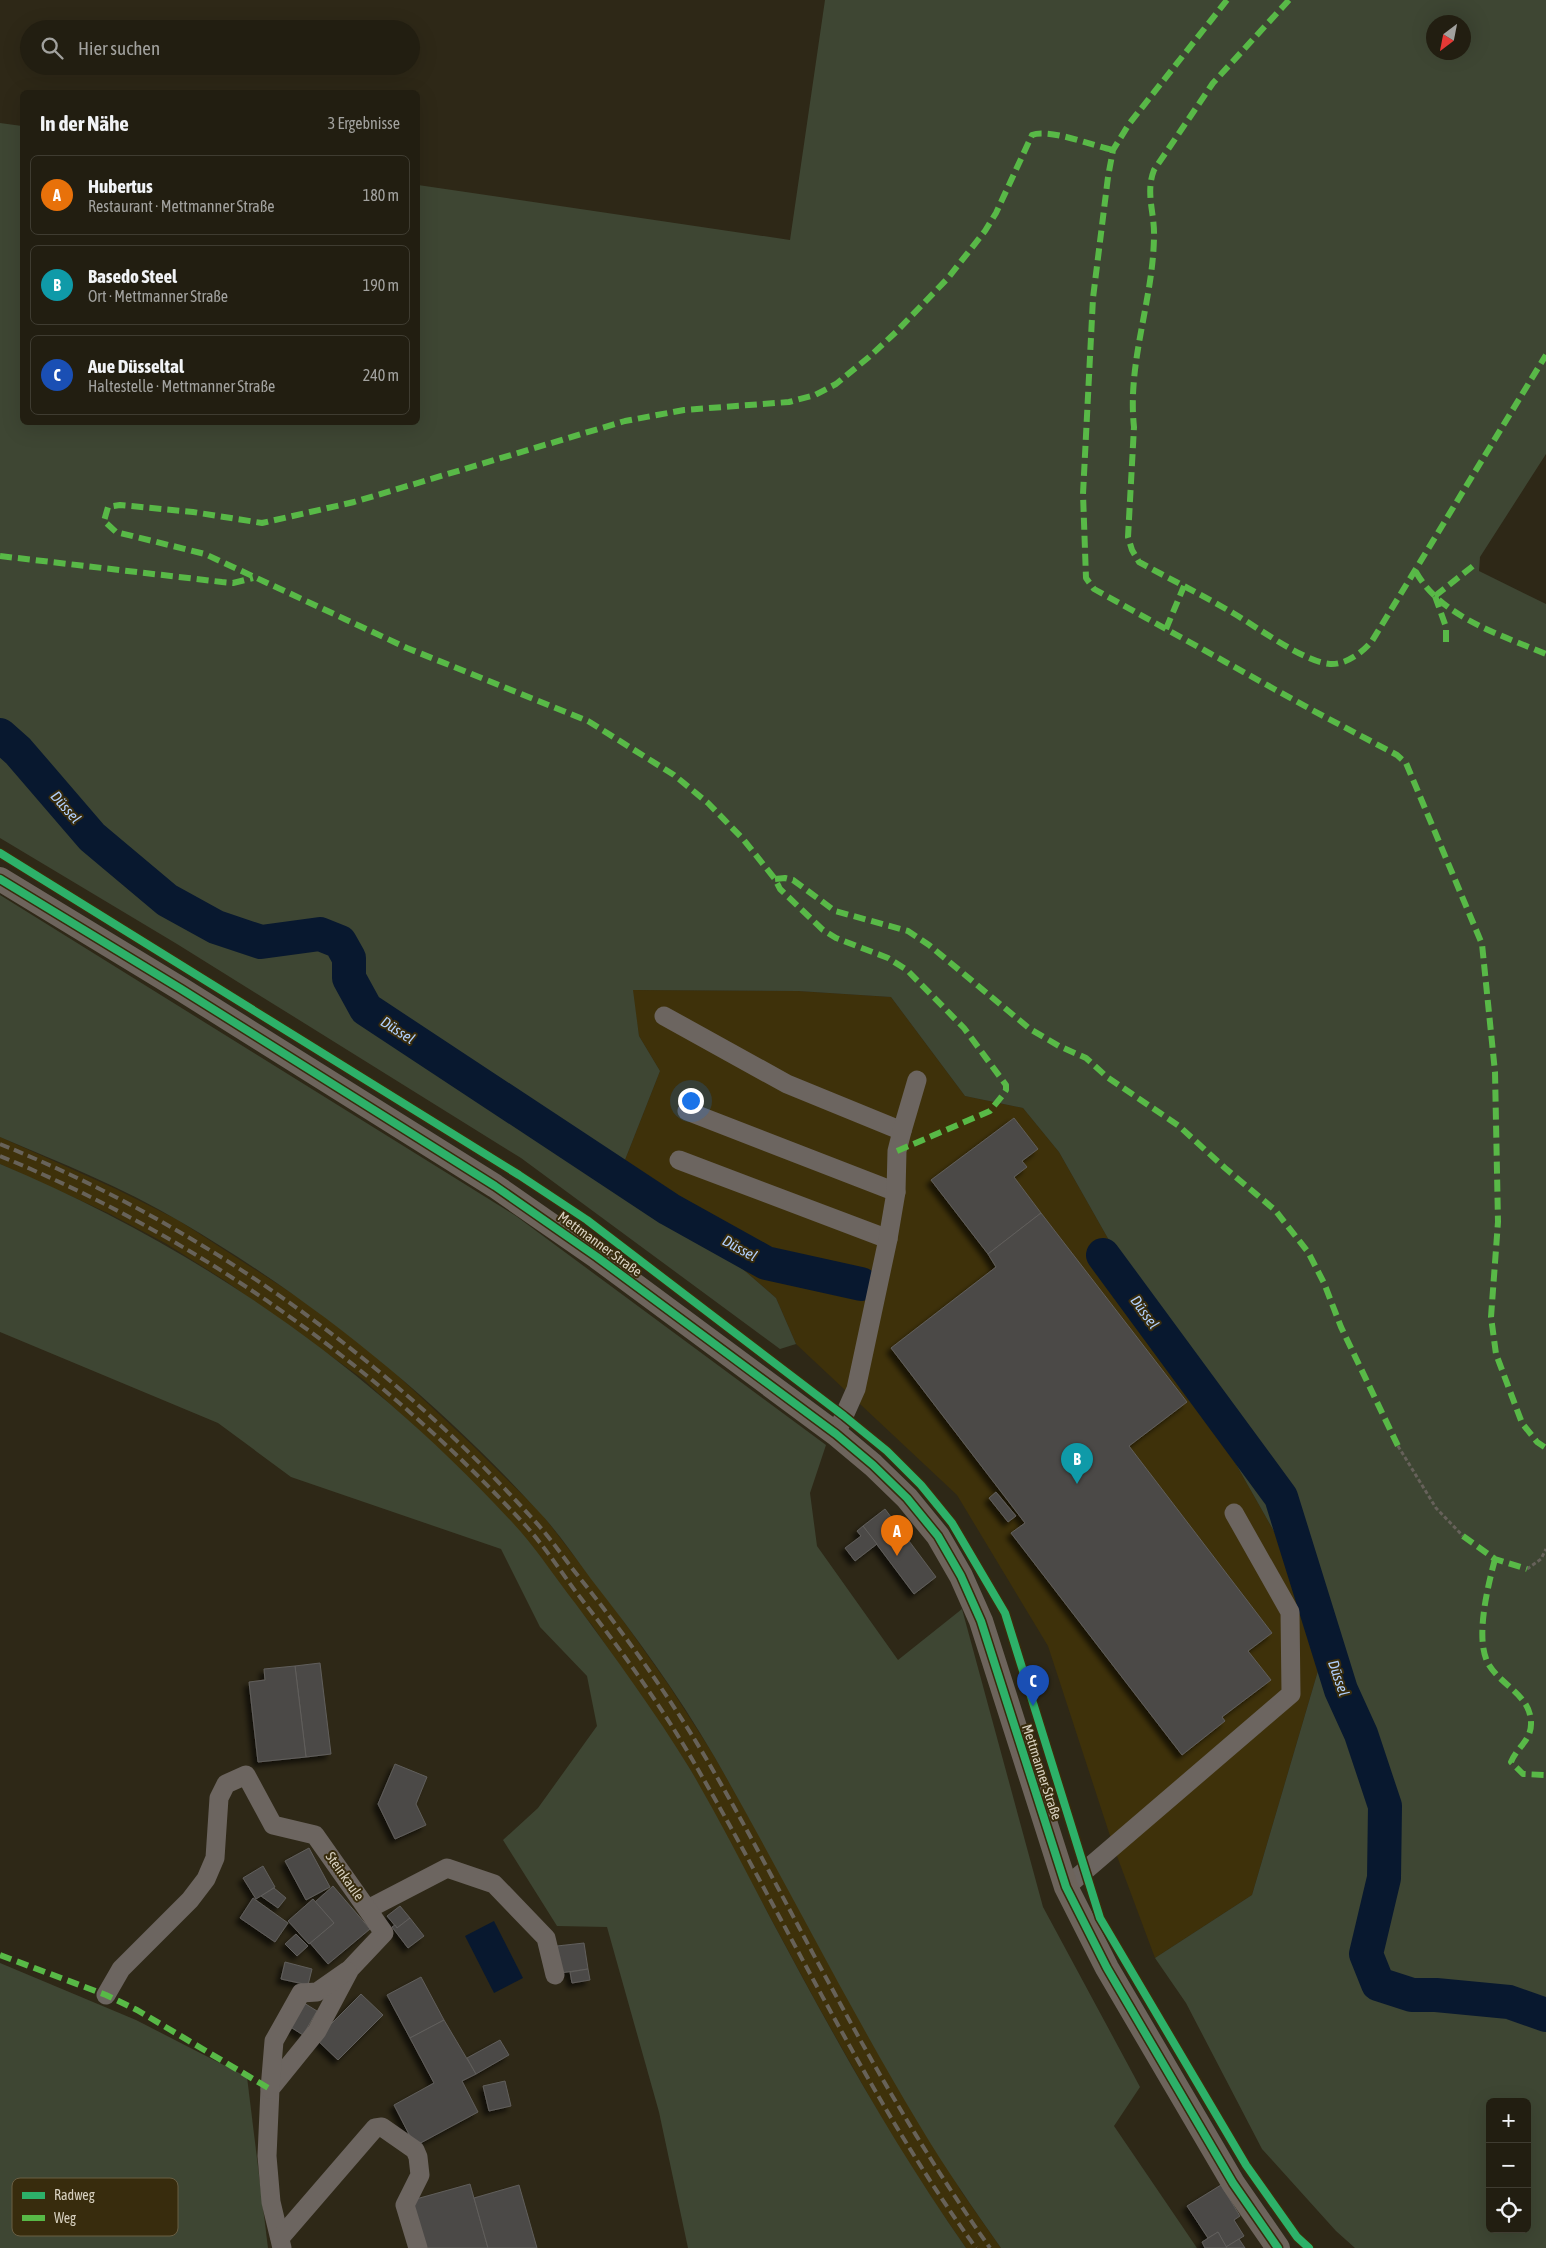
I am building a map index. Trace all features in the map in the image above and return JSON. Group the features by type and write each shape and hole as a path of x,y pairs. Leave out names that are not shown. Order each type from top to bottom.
{"main road":[{"name":"Mettmanner Straße","path":"0,879 181,989 495,1186 597,1257 836,1434 873,1465 907,1498 938,1536 961,1576 981,1621 1066,1887 1107,1968 1233,2183 1278,2248"}],"lane":[{"path":"664,1016 787,1084 902,1131"},
{"path":"836,1434 856,1389 888,1239 896,1192 898,1151 917,1080"},
{"path":"687,1111 896,1192"},
{"path":"679,1160 888,1239"},
{"path":"1066,1887 1291,1694 1290,1612 1234,1513"},
{"name":"Steinkaule","path":"106,1995 121,1969 190,1900 206,1879 214,1858 219,1798 226,1784 246,1775 273,1825 315,1835 384,1932 350,1969 316,2031 270,2089"},
{"path":"368,1909 447,1868 494,1884 546,1938 555,1975"},
{"path":"281,2243 271,2202 267,2156 274,2041 301,1993 317,1992 350,1969"},
{"path":"281,2243 375,2128 382,2127 415,2150 418,2157 420,2175 405,2205 418,2248"}],"path":[{"path":"1398,1446 1436,1508 1463,1536"},
{"path":"1527,1568 1541,1559 1546,1550"}],"shaded area":[{"path":"632,990 798,991 891,997 965,1096 1023,1108 1059,1152 1330,1630 1252,1895 1155,1958 1114,1848 1048,1646 957,1495 796,1344 776,1298 623,1165 660,1071 639,1036"},
{"path":"0,1137 116,1189 178,1220 304,1301 379,1358 541,1513 615,1609 670,1687 713,1754 961,2191 1001,2248 966,2248 895,2142 817,2004 690,1769 592,1625 452,1462 363,1379 224,1280 165,1243 108,1213 0,1164"}],"green space":[{"path":"825,0 1546,0 1546,454 1480,557 1479,571 1546,604 1546,2248 1355,2248 1336,2231 1262,2149 1186,2003 1155,1958 1252,1895 1330,1630 1059,1152 1023,1108 965,1096 891,997 798,991 633,990 639,1036 660,1071 623,1165 776,1298 796,1344 780,1349 521,1158 177,944 0,838 0,123 20,126 20,425 420,425 420,185 790,240"},
{"path":"0,895 516,1216 826,1445 810,1493 817,1546 898,1660 962,1609 1043,1907 1140,2087 1114,2126 1197,2248 1001,2248 939,2157 893,2080 700,1733 640,1643 546,1520 499,1470 415,1391 325,1318 278,1284 181,1222 137,1198 92,1176 0,1137"},
{"path":"0,1164 74,1197 145,1234 214,1275 281,1319 345,1367 407,1419 465,1474 521,1532 620,1664 690,1769 722,1825 817,2005 864,2088 913,2169 966,2248 688,2248 659,2112 607,1927 557,1926 503,1840 538,1808 597,1726 587,1676 540,1627 501,1549 291,1477 218,1423 0,1332"},
{"path":"0,1963 136,2020 247,2077 268,2248 0,2248"}],"water":[{"path":"494,1921 523,1978 494,1993 465,1936"}],"building":[{"path":"1014,1118 1038,1149 1022,1161 1027,1167 1014,1177 1041,1213 988,1254 931,1180"},
{"path":"1041,1213 1187,1402 1129,1446 1272,1633 1248,1651 1271,1680 1222,1717 1225,1721 1182,1755 1011,1533 1025,1523 891,1348 996,1267 988,1254"},
{"path":"996,1492 1016,1516 1008,1522 989,1498"},
{"path":"885,1509 936,1577 914,1594 863,1526"},
{"path":"863,1526 877,1544 855,1561 845,1548 861,1536 857,1531"},
{"path":"320,1663 331,1754 306,1757 295,1666"},
{"path":"295,1666 306,1757 258,1762 249,1682 265,1680 264,1669"},
{"path":"395,1764 427,1777 416,1804 426,1825 395,1839 378,1804"},
{"path":"309,1848 330,1887 306,1900 285,1861"},
{"path":"263,1866 275,1887 256,1899 243,1878"},
{"path":"333,1886 370,1929 328,1964 310,1943 334,1923 315,1902"},
{"path":"274,1888 286,1898 278,1908 261,1896"},
{"path":"253,1898 288,1923 275,1942 240,1918"},
{"path":"313,1899 334,1923 309,1944 288,1921"},
{"path":"400,1906 410,1918 397,1928 387,1916"},
{"path":"410,1918 424,1936 408,1948 392,1927 395,1925 397,1928"},
{"path":"296,1934 308,1946 297,1956 285,1944"},
{"path":"584,1943 588,1969 560,1973 557,1946"},
{"path":"285,1962 312,1969 308,1985 281,1979"},
{"path":"588,1969 590,1980 572,1983 570,1972"},
{"path":"421,1977 444,2020 410,2038 387,1995"},
{"path":"361,1994 383,2015 338,2060 316,2039"},
{"path":"304,2003 317,2011 303,2035 289,2026"},
{"path":"444,2020 476,2074 462,2081 478,2112 415,2146 394,2105 434,2083 410,2038"},
{"path":"500,2040 509,2055 476,2074 467,2058"},
{"path":"505,2081 511,2106 489,2111 483,2086"},
{"path":"470,2184 488,2248 423,2248 409,2201"},
{"path":"519,2185 537,2248 488,2248 474,2198"},
{"path":"1221,2185 1240,2216 1234,2220 1244,2236 1226,2247 1218,2232 1208,2238 1187,2206"},
{"path":"1218,2232 1227,2248 1205,2248 1202,2242"},
{"path":"1239,2239 1245,2248 1226,2247"}],"waterway":[{"name":"Düssel","path":"0,735 18,751 92,837 167,900 216,927 261,942 320,934 340,942 349,958 349,978 366,1009 669,1209 766,1263 861,1284"},
{"name":"Düssel","path":"1103,1255 1281,1497 1341,1690 1361,1734 1385,1806 1384,1878 1366,1954 1378,1984 1412,1995 1436,1995 1509,2002 1546,2015"}],"railway":[{"path":"0,1144 75,1177 148,1214 219,1256 287,1301 353,1350 415,1403 475,1459 538,1524 628,1640 692,1735 740,1818 853,2027 890,2091 928,2155 990,2248"},
{"path":"0,1156 74,1189 146,1226 216,1267 283,1312 348,1361 410,1413 470,1468 526,1526 624,1655 683,1743 864,2071 936,2190 976,2248"}],"marked path":[{"path":"1227,0 1129,124 1113,150 1093,298 1083,494 1086,578 1094,589 1397,755 1406,763 1482,944 1495,1072 1498,1222 1491,1317 1496,1354 1522,1423 1537,1442 1546,1448"},
{"path":"1289,0 1213,83 1154,170 1151,179 1150,195 1154,228 1153,261 1134,379 1134,427 1128,537 1132,550 1139,562 1221,606 1294,651 1319,662 1330,664 1348,660 1372,641 1546,355"},
{"path":"897,1151 990,1111 1006,1090 1006,1085 964,1028 907,970 888,958 836,938 823,930 780,889 775,879 743,839 708,803 674,775 588,721 407,648 205,554 116,532 104,521 108,507 120,505 193,512 262,523 354,502 625,421 684,410 789,402 815,395 836,384 869,357 948,278 985,231 996,213 1032,135 1040,133 1072,138 1113,150"},
{"path":"0,556 233,583 253,578"},
{"path":"1435,596 1473,566"},
{"path":"1416,572 1427,588 1456,613 1492,632 1546,654"},
{"path":"1166,629 1184,586"},
{"path":"1435,596 1446,627 1446,648"},
{"path":"775,879 785,878 793,880 835,911 908,931 929,945 1030,1029 1059,1046 1086,1058 1107,1077 1179,1126 1275,1210 1308,1252 1324,1283 1341,1327 1398,1446"},
{"path":"1463,1536 1495,1559 1527,1569"},
{"path":"1495,1559 1482,1628 1485,1654 1494,1672 1521,1698 1529,1713 1531,1722 1529,1734 1511,1762 1523,1774 1546,1775"},
{"path":"0,1955 106,1995 137,2010 270,2089"}],"cycle path":[{"path":"0,853 519,1175 587,1220 844,1416 887,1451 921,1485 952,1523 1005,1613 1100,1918 1246,2165 1297,2237 1309,2248"},
{"path":"0,879 181,989 495,1186 597,1257 836,1434 873,1465 907,1498 938,1536 961,1576 981,1621 1066,1887 1107,1968 1233,2183 1278,2248"}],"place":[{"name":"Basedo Steel","path":"1077,1484"},
{"name":"Hubertus","path":"897,1556"},
{"name":"Aue Düsseltal","path":"1033,1706"}]}
